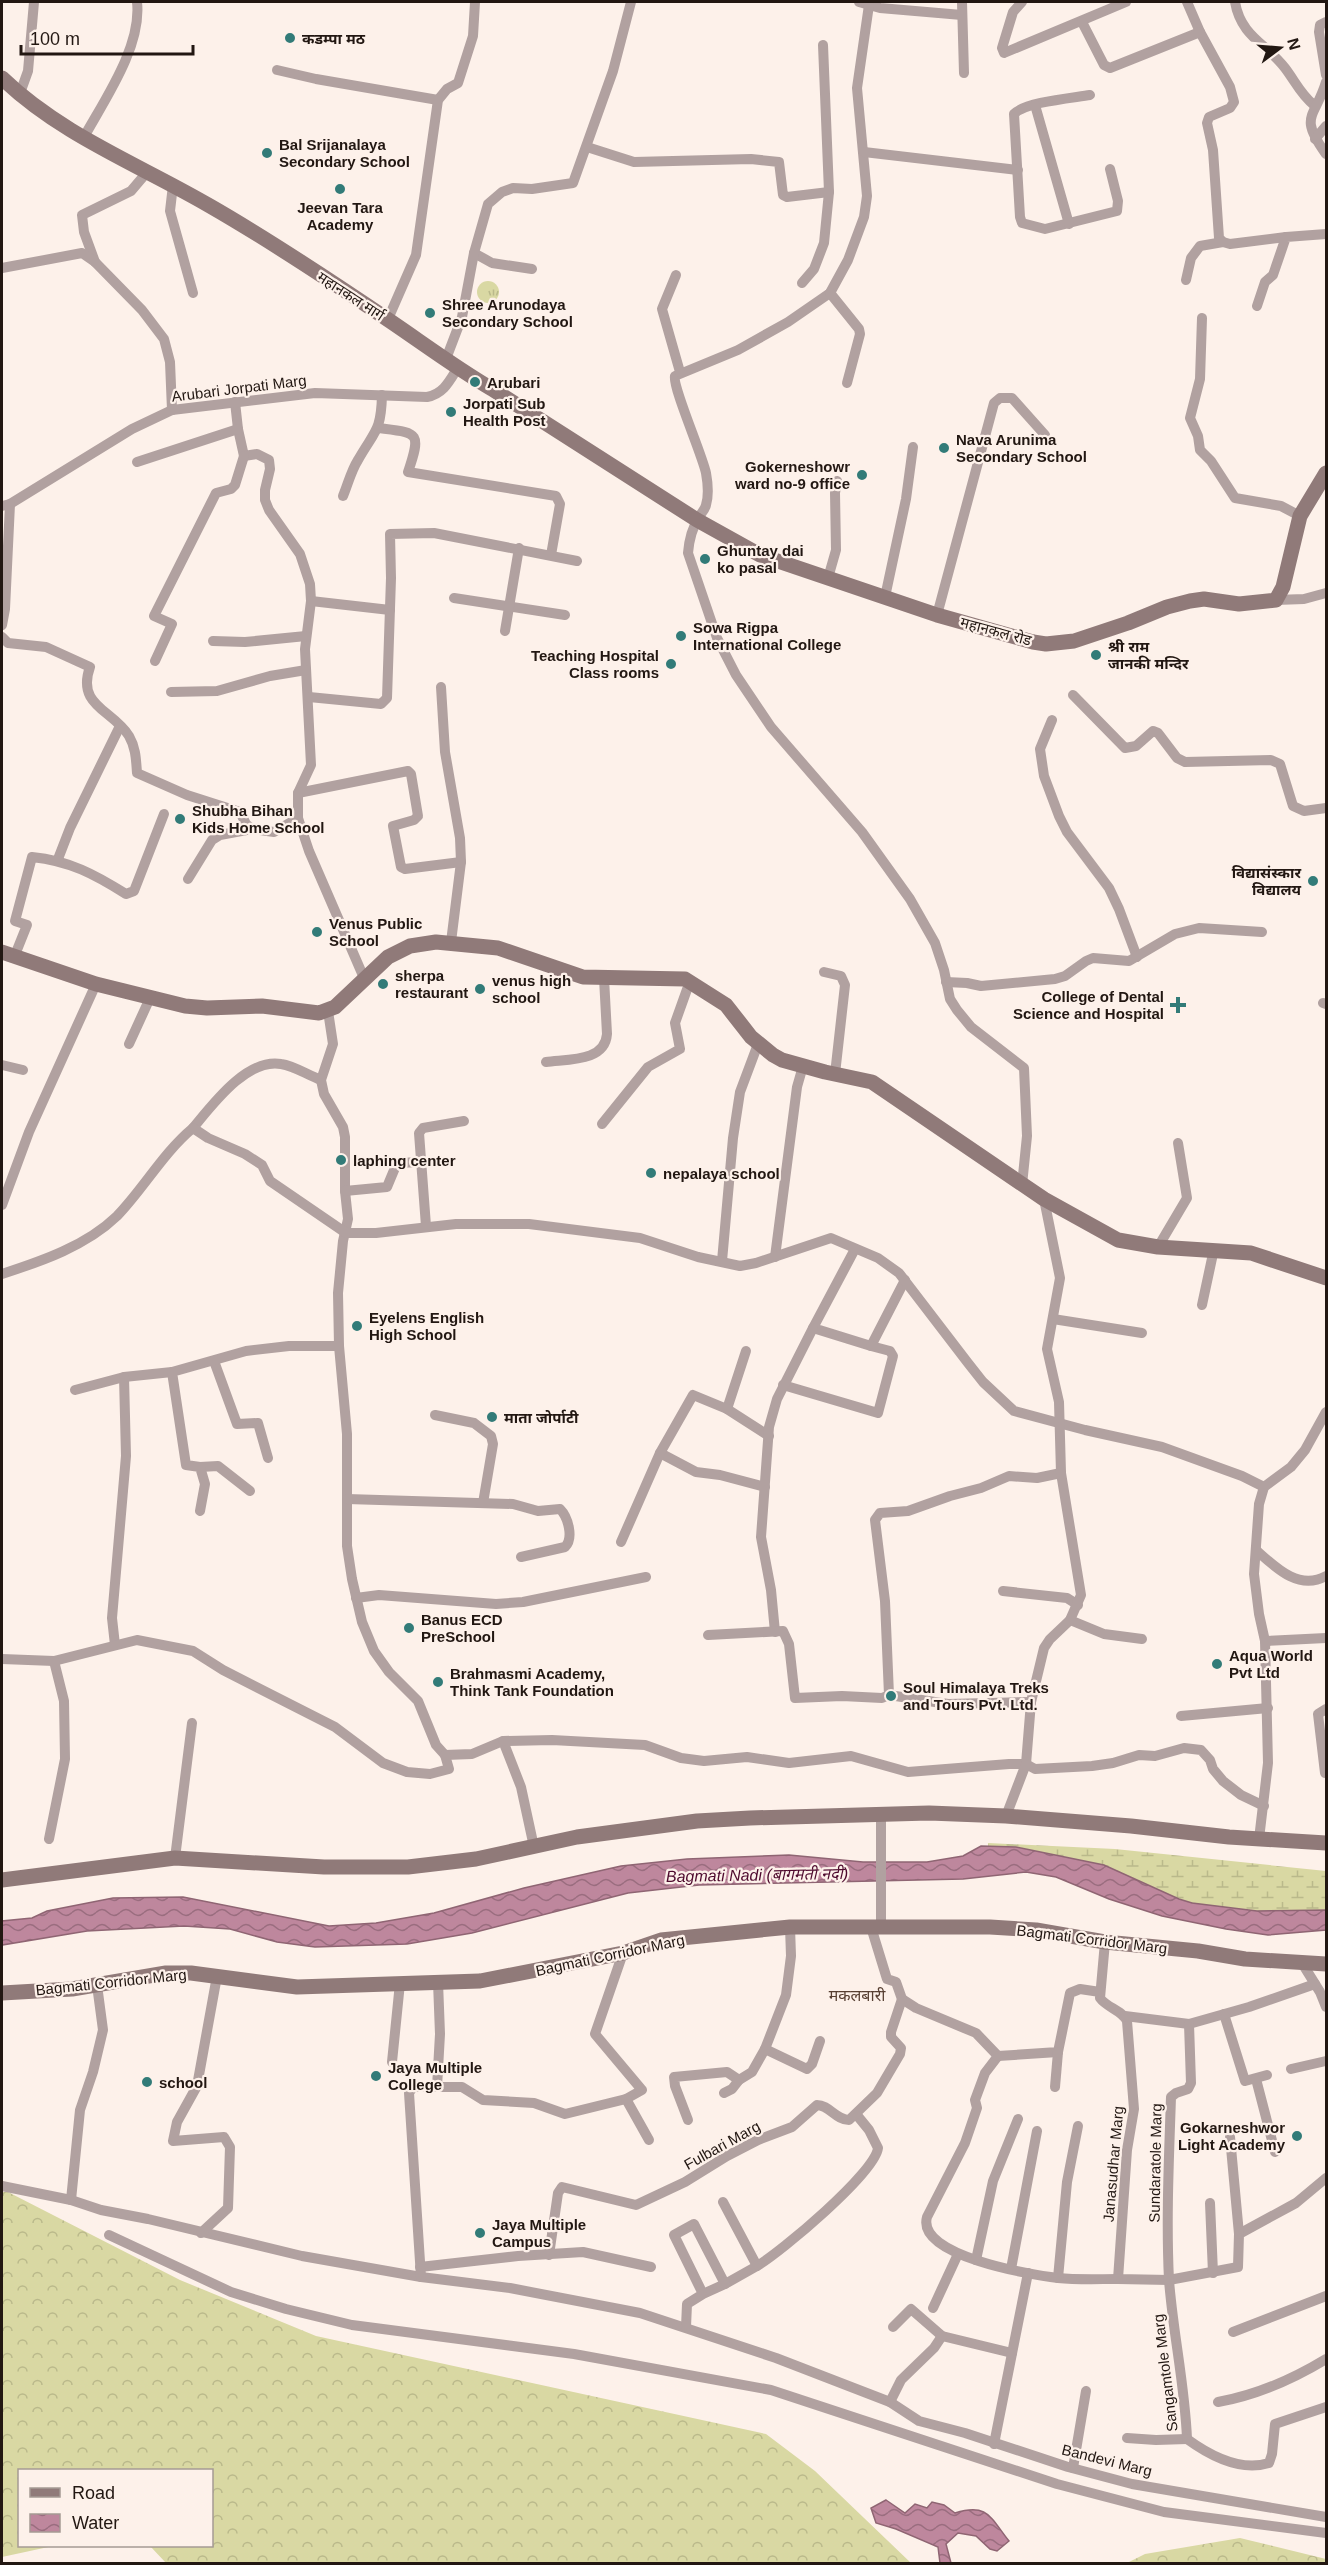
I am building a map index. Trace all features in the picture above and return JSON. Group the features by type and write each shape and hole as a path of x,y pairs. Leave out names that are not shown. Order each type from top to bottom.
{"main road":[{"name":"महानकल मार्ग","path":"2,78 20,96 54,121 211,206 452,364 697,520"},
{"path":"1276,600 1284,586 1300,516 1326,474"},
{"name":"महानकल रोड","path":"697,520 760,555 937,615 1046,644 1074,641 1179,603 1204,599 1239,604 1276,600"},
{"path":"8,953 96,984 196,1008 262,1005 319,1012 328,1011 388,957 410,946 436,942 498,948 583,977 677,978 690,981 726,1005 758,1044 782,1060 872,1082 886,1089 935,1127 1022,1185 1118,1240 1158,1247 1251,1253 1326,1278"},
{"path":"2,1880 175,1858 324,1867 408,1867 476,1859 577,1837 697,1821 929,1814 1006,1816 1326,1844"},
{"name":"Bagmati Corridor Marg","path":"2,1993 97,1985 166,1973 217,1976 297,1987 480,1981 623,1953 661,1940 790,1927 1036,1930 1105,1942 1198,1951 1245,1959 1326,1964"}],"street":[{"path":"20,96 28,71 34,2"},
{"path":"84,137 123,66 137,24 137,2"},
{"path":"388,320 416,255 438,100 447,89 458,83 473,36 475,2"},
{"path":"631,2 613,71 587,147 634,162 751,159 779,162 783,195 787,197 829,192"},
{"path":"962,2 964,73"},
{"path":"1022,2 1013,12 1002,48 1004,53 1126,2"},
{"path":"1187,2 1200,32 1230,87 1234,102 1230,108 1209,117 1207,123 1213,150 1219,238 1222,242"},
{"path":"1235,2 1236,9 1249,33 1284,67 1306,99 1314,105"},
{"path":"962,15 872,4 857,88 867,196 864,217 848,260 830,293 788,322 738,350 680,372 674,381 695,435 708,490 706,507 697,520 688,542 688,553 717,638 736,675 771,727 862,832 910,899 935,943 950,999 971,1027 1024,1068 1027,1136 1022,1185"},
{"path":"1082,22 1104,65 1110,68 1200,32"},
{"path":"1326,22 1320,25 1319,32 1326,75"},
{"path":"802,283 813,269 824,243 829,192 823,45"},
{"path":"277,70 438,100"},
{"path":"1326,82 1322,95 1314,105 1310,123 1316,139 1326,154"},
{"path":"1090,95 1035,105 1018,110 1014,114 1020,217 1023,223 1045,229 1117,211 1119,201 1110,169"},
{"path":"1035,105 1069,224"},
{"path":"1316,139 1326,126"},
{"name":"Arubari Jorpati Marg","path":"6,505 132,429 172,410 315,393 434,395 447,385 474,253 488,204 502,192 513,188 532,189 573,183 587,147"},
{"path":"864,152 1017,170"},
{"path":"95,262 84,232 82,215 130,191 148,171"},
{"path":"173,185 170,211 193,293"},
{"path":"1186,280 1191,258 1200,246 1222,242 1326,234"},
{"path":"1257,306 1265,282 1273,274 1286,237"},
{"path":"2,268 82,253 95,262 142,310 164,339 170,362 172,410"},
{"path":"474,253 492,263 532,269"},
{"path":"676,275 662,309 680,372"},
{"path":"830,293 859,329 860,334 847,383"},
{"path":"1202,318 1200,379 1190,418 1198,436 1200,450 1211,461 1235,498 1266,502 1300,516"},
{"path":"344,495 357,461 378,428 381,419 382,394"},
{"path":"937,615 994,403 1000,398 1012,398 1046,435"},
{"path":"155,661 172,624 154,616 216,493 231,489 235,485 244,456 235,402"},
{"path":"378,428 410,433 415,437 418,444 408,472 556,496 560,504 551,555"},
{"path":"137,462 238,429"},
{"path":"885,597 906,499 913,447"},
{"path":"244,456 257,454 268,460 270,469 265,500 269,510 300,554 310,584 306,670 311,765 298,793 298,818 309,851 364,978"},
{"path":"828,578 836,550 835,493 837,481"},
{"path":"2,625 5,609 6,505"},
{"path":"309,697 385,703 390,610 390,534 434,533 578,561"},
{"path":"504,632 519,548"},
{"path":"1276,600 1304,599 1326,593"},
{"path":"454,598 565,615"},
{"path":"311,601 390,610"},
{"path":"213,641 245,642 306,636"},
{"path":"2,637 8,643 46,647 90,667 86,686 92,701 128,734 136,750 137,773 187,795 240,812 246,824 252,829"},
{"path":"171,692 217,691 270,676 306,670"},
{"path":"441,687 445,752 460,838 461,862 451,942"},
{"path":"1072,695 1125,748 1136,746 1153,731 1158,733 1177,758 1185,762 1271,760 1280,764 1293,806 1304,811 1326,808"},
{"path":"1052,720 1040,749 1041,762 1053,801 1068,832 1109,888 1137,957"},
{"path":"58,859 70,828 120,726"},
{"path":"298,793 408,771 411,774 418,816 414,820 393,826 401,867 405,869 461,862"},
{"path":"8,953 27,925 15,921 32,856 58,859 90,872 126,894 130,893 134,891 164,814"},
{"path":"188,879 212,840 227,833 252,829 274,832 298,818"},
{"path":"946,982 981,986 1055,979 1065,976 1093,958 1124,962 1137,957 1174,934 1199,928 1262,932"},
{"path":"824,972 841,976 845,985 835,1074"},
{"path":"546,1062 591,1056 602,1050 607,1042 604,978"},
{"path":"602,1124 648,1067 680,1049 675,1023 690,981"},
{"path":"2,1205 29,1132 96,984"},
{"path":"129,1044 150,998"},
{"path":"2,1659 54,1661 137,1640 193,1651 223,1670 335,1727 366,1752 394,1768 406,1772 430,1774 449,1769 446,1755 436,1744 418,1701 389,1672 374,1651 362,1622 346,1546 347,1434 339,1346 338,1293 348,1219 345,1191 345,1137 343,1127 324,1094 321,1080 333,1044 328,1011"},
{"path":"723,1261 738,1103 758,1044"},
{"path":"2,1274 74,1246 104,1227 128,1203 179,1140 193,1128 224,1092 259,1066 282,1064 321,1080"},
{"path":"2,1065 23,1070"},
{"path":"775,1257 797,1087 803,1066"},
{"path":"426,1226 419,1133 423,1128 464,1121"},
{"path":"193,1128 262,1165 270,1181 346,1233 376,1233 426,1226 529,1224 640,1238 698,1257 740,1266 831,1238 878,1258 905,1280 968,1363 1014,1411 1162,1447 1242,1476 1264,1487"},
{"path":"1158,1247 1187,1198 1178,1143"},
{"path":"345,1191 387,1187 390,1185 393,1167 397,1163 422,1162"},
{"path":"1006,1816 1026,1764 1031,1702 1044,1648 1070,1620 1081,1595 1061,1473 1059,1402 1047,1349 1060,1278 1044,1199"},
{"path":"775,1632 771,1590 761,1537 769,1436 777,1399 783,1385 855,1249"},
{"path":"1202,1305 1214,1249"},
{"path":"872,1346 905,1280"},
{"path":"1053,1319 1142,1333"},
{"path":"783,1385 878,1413 893,1356 890,1351 813,1328"},
{"path":"75,1390 124,1377 172,1372 246,1351 268,1348 339,1346"},
{"path":"727,1408 739,1378 746,1351"},
{"path":"214,1361 237,1424 258,1423 268,1458"},
{"path":"172,1372 186,1465 218,1466 250,1491"},
{"path":"114,1645 112,1618 126,1456 124,1377"},
{"path":"621,1542 660,1453 693,1395 727,1408 769,1436"},
{"path":"1260,1839 1268,1763 1268,1708 1265,1641 1254,1574 1259,1504 1264,1487 1291,1467 1305,1450 1326,1412"},
{"path":"435,1415 474,1422 491,1436 493,1444 483,1503"},
{"path":"660,1453 696,1472 720,1475 765,1487"},
{"path":"200,1467 205,1485 200,1511"},
{"path":"889,1695 885,1601 875,1520 880,1513 908,1511 981,1488 1009,1476 1037,1478 1061,1473"},
{"path":"347,1499 513,1504 538,1511 560,1509 566,1514 570,1538 565,1547 521,1557"},
{"path":"1256,1550 1285,1575 1300,1581 1326,1576"},
{"path":"356,1598 379,1595 496,1604 523,1602 646,1577"},
{"path":"1003,1591 1067,1598 1078,1605"},
{"path":"1070,1620 1104,1634 1142,1639"},
{"path":"708,1635 783,1631 789,1644 795,1698 842,1696 882,1698 889,1695 948,1704 1031,1702"},
{"path":"1265,1641 1326,1638"},
{"path":"49,1839 64,1759 64,1701 54,1661"},
{"path":"1182,1716 1268,1708"},
{"path":"1325,1773 1318,1714 1326,1709"},
{"path":"175,1858 192,1723"},
{"path":"446,1755 472,1754 503,1741 552,1740 645,1745 681,1758 704,1761 747,1757 789,1763 851,1756 908,1772 1026,1764 1035,1769 1092,1766 1113,1763 1139,1755 1155,1756 1184,1748 1201,1750 1223,1781 1241,1796 1264,1806"},
{"path":"503,1741 521,1787 534,1847"},
{"path":"880,1816 880,1900 876,1928 887,1979 896,1982 902,1999 916,2008 976,2033 998,2056"},
{"path":"724,2093 752,2072 765,2049 786,1995 792,1956 790,1927"},
{"path":"1101,1997 1105,1942"},
{"path":"421,2272 409,2093 413,2087 462,2087 483,2100 534,2103 565,2114 626,2098 642,2090 595,2034 623,1953"},
{"path":"1302,1963 1326,2007"},
{"path":"201,2233 228,2208 230,2147 224,2137 173,2141 177,2122 188,2098 197,2086 217,1976"},
{"path":"437,2087 440,2034 438,1982"},
{"path":"392,2062 400,1983"},
{"path":"1055,2087 1058,2052 1070,1993 1080,1989 1101,1997 1125,2016 1189,2024 1315,1984"},
{"path":"71,2200 80,2110 93,2072 103,2030 97,1985"},
{"path":"686,2327 687,2304 774,2256 784,2245 812,2225 872,2162 878,2148 869,2130 856,2114 877,2093 900,2054 901,2048 891,2037 891,2032 902,1999"},
{"path":"1224,2014 1245,2081 1267,2075"},
{"name":"Janasudhar Marg","path":"1118,2279 1127,2150 1134,2109 1125,2016"},
{"name":"Sundaratole Marg","path":"1169,2280 1171,2097 1176,2092 1188,2089 1191,2084 1189,2024"},
{"path":"765,2049 807,2069 812,2064 820,2041"},
{"path":"1058,2052 998,2056 985,2073 975,2100 976,2108 965,2143 925,2224 940,2243 958,2254 1011,2269 1058,2278 1169,2280 1238,2267 1239,2234 1230,2137"},
{"path":"1291,2069 1326,2061"},
{"path":"688,2120 675,2086 674,2077 727,2072 740,2080"},
{"path":"1256,2079 1275,2152"},
{"path":"626,2098 649,2140"},
{"name":"Fulbari Marg","path":"549,2254 558,2193 562,2187 636,2205 686,2182 758,2140 792,2127 817,2105 821,2105 844,2120 849,2120 856,2114"},
{"path":"976,2260 993,2181 1018,2119"},
{"path":"1058,2278 1067,2182 1078,2126"},
{"path":"1011,2269 1037,2131"},
{"path":"1239,2234 1296,2203 1326,2178"},
{"path":"2,2186 71,2200 100,2210 148,2219 302,2256 421,2272 549,2254 583,2252 651,2267"},
{"path":"723,2202 758,2266"},
{"path":"1210,2203 1213,2273"},
{"path":"703,2294 674,2235 694,2224 725,2284"},
{"path":"109,2235 231,2292 286,2309 352,2325 574,2354 771,2390 1057,2484 1164,2512 1326,2533"},
{"path":"933,2308 958,2254"},
{"name":"Bandevi Marg","path":"421,2272 640,2313 776,2358 890,2402 919,2421 1132,2484 1326,2517"},
{"path":"994,2444 1028,2273"},
{"name":"Sangamtole Marg","path":"1127,2438 1187,2439 1186,2410 1177,2359 1169,2280"},
{"path":"1233,2332 1326,2296"},
{"path":"893,2327 911,2309 942,2336 1012,2353"},
{"path":"890,2402 901,2380 934,2348 942,2336"},
{"path":"1218,2402 1241,2398 1264,2390 1326,2359"},
{"path":"1073,2468 1086,2391"},
{"path":"1187,2439 1206,2452 1229,2462 1263,2465 1269,2463 1272,2454 1275,2424 1326,2407"}],"green space":[{"path":"488,281 496,284 499,292 496,300 488,303 480,300 477,292 480,284"},
{"path":"988,1843 1115,1849 1326,1871 1326,1910 1257,1911 1192,1903 1104,1865 1017,1847 988,1847"},
{"path":"2,2192 8,2192 180,2280 316,2336 766,2434 815,2471 911,2563 166,2563 151,2547 213,2547 213,2469 18,2469 18,2547 48,2547 2,2557"},
{"path":"1240,2538 1326,2559 1326,2563 1127,2563 1145,2554"}],"water":[{"name":"Bagmati Nadi (बागमती नदी)","path":"981,1846 1016,1847 1104,1865 1192,1903 1257,1911 1326,1910 1326,1930 1268,1935 1226,1929 1162,1916 1109,1899 1056,1877 1026,1872 963,1879 699,1885 628,1893 472,1933 407,1944 315,1947 277,1942 230,1929 184,1926 87,1931 2,1945 2,1921 32,1918 47,1911 113,1898 183,1897 329,1926 376,1923 434,1913 524,1888 621,1866 687,1859 789,1855 863,1862 927,1862 963,1856"},
{"path":"886,2500 905,2513 915,2504 927,2508 932,2502 944,2505 955,2513 966,2510 982,2511 992,2519 1009,2541 997,2551 990,2549 976,2536 958,2533 946,2544 951,2563 940,2563 938,2547 876,2523 871,2508"}],"place":[{"name":"कडम्पा मठ","path":"290,38"},
{"name":"Bal Srijanalaya Secondary School","path":"267,153"},
{"name":"Jeevan Tara Academy","path":"340,189"},
{"name":"Shree Arunodaya Secondary School","path":"430,313"},
{"name":"Arubari","path":"475,382"},
{"name":"Jorpati Sub Health Post","path":"451,412"},
{"name":"Nava Arunima Secondary School","path":"944,448"},
{"name":"Gokerneshowr ward no-9 office","path":"862,475"},
{"name":"Ghuntay dai ko pasal","path":"705,559"},
{"name":"Sowa Rigpa International College","path":"681,636"},
{"name":"श्री राम जानकी मन्दिर","path":"1096,655"},
{"name":"Teaching Hospital Class rooms","path":"671,664"},
{"name":"Shubha Bihan Kids Home School","path":"180,819"},
{"name":"विद्यासंस्कार विद्यालय","path":"1313,881"},
{"name":"Venus Public School","path":"317,932"},
{"name":"sherpa restaurant","path":"383,984"},
{"name":"venus high school","path":"480,989"},
{"name":"College of Dental Science and Hospital","path":"1178,1005"},
{"name":"laphing center","path":"341,1160"},
{"name":"nepalaya school","path":"651,1173"},
{"name":"Eyelens English High School","path":"357,1326"},
{"name":"माता जोर्पाटी","path":"492,1417"},
{"name":"Banus ECD PreSchool","path":"409,1628"},
{"name":"Aqua World Pvt Ltd","path":"1217,1664"},
{"name":"Brahmasmi Academy, Think Tank Foundation","path":"438,1682"},
{"name":"Soul Himalaya Treks and Tours Pvt. Ltd.","path":"891,1696"},
{"name":"Jaya Multiple College","path":"376,2076"},
{"name":"school","path":"147,2082"},
{"name":"Gokarneshwor Light Academy","path":"1297,2136"},
{"name":"Jaya Multiple Campus","path":"480,2233"}],"district":[{"name":"मकलबारी","path":"857,1995"}]}
